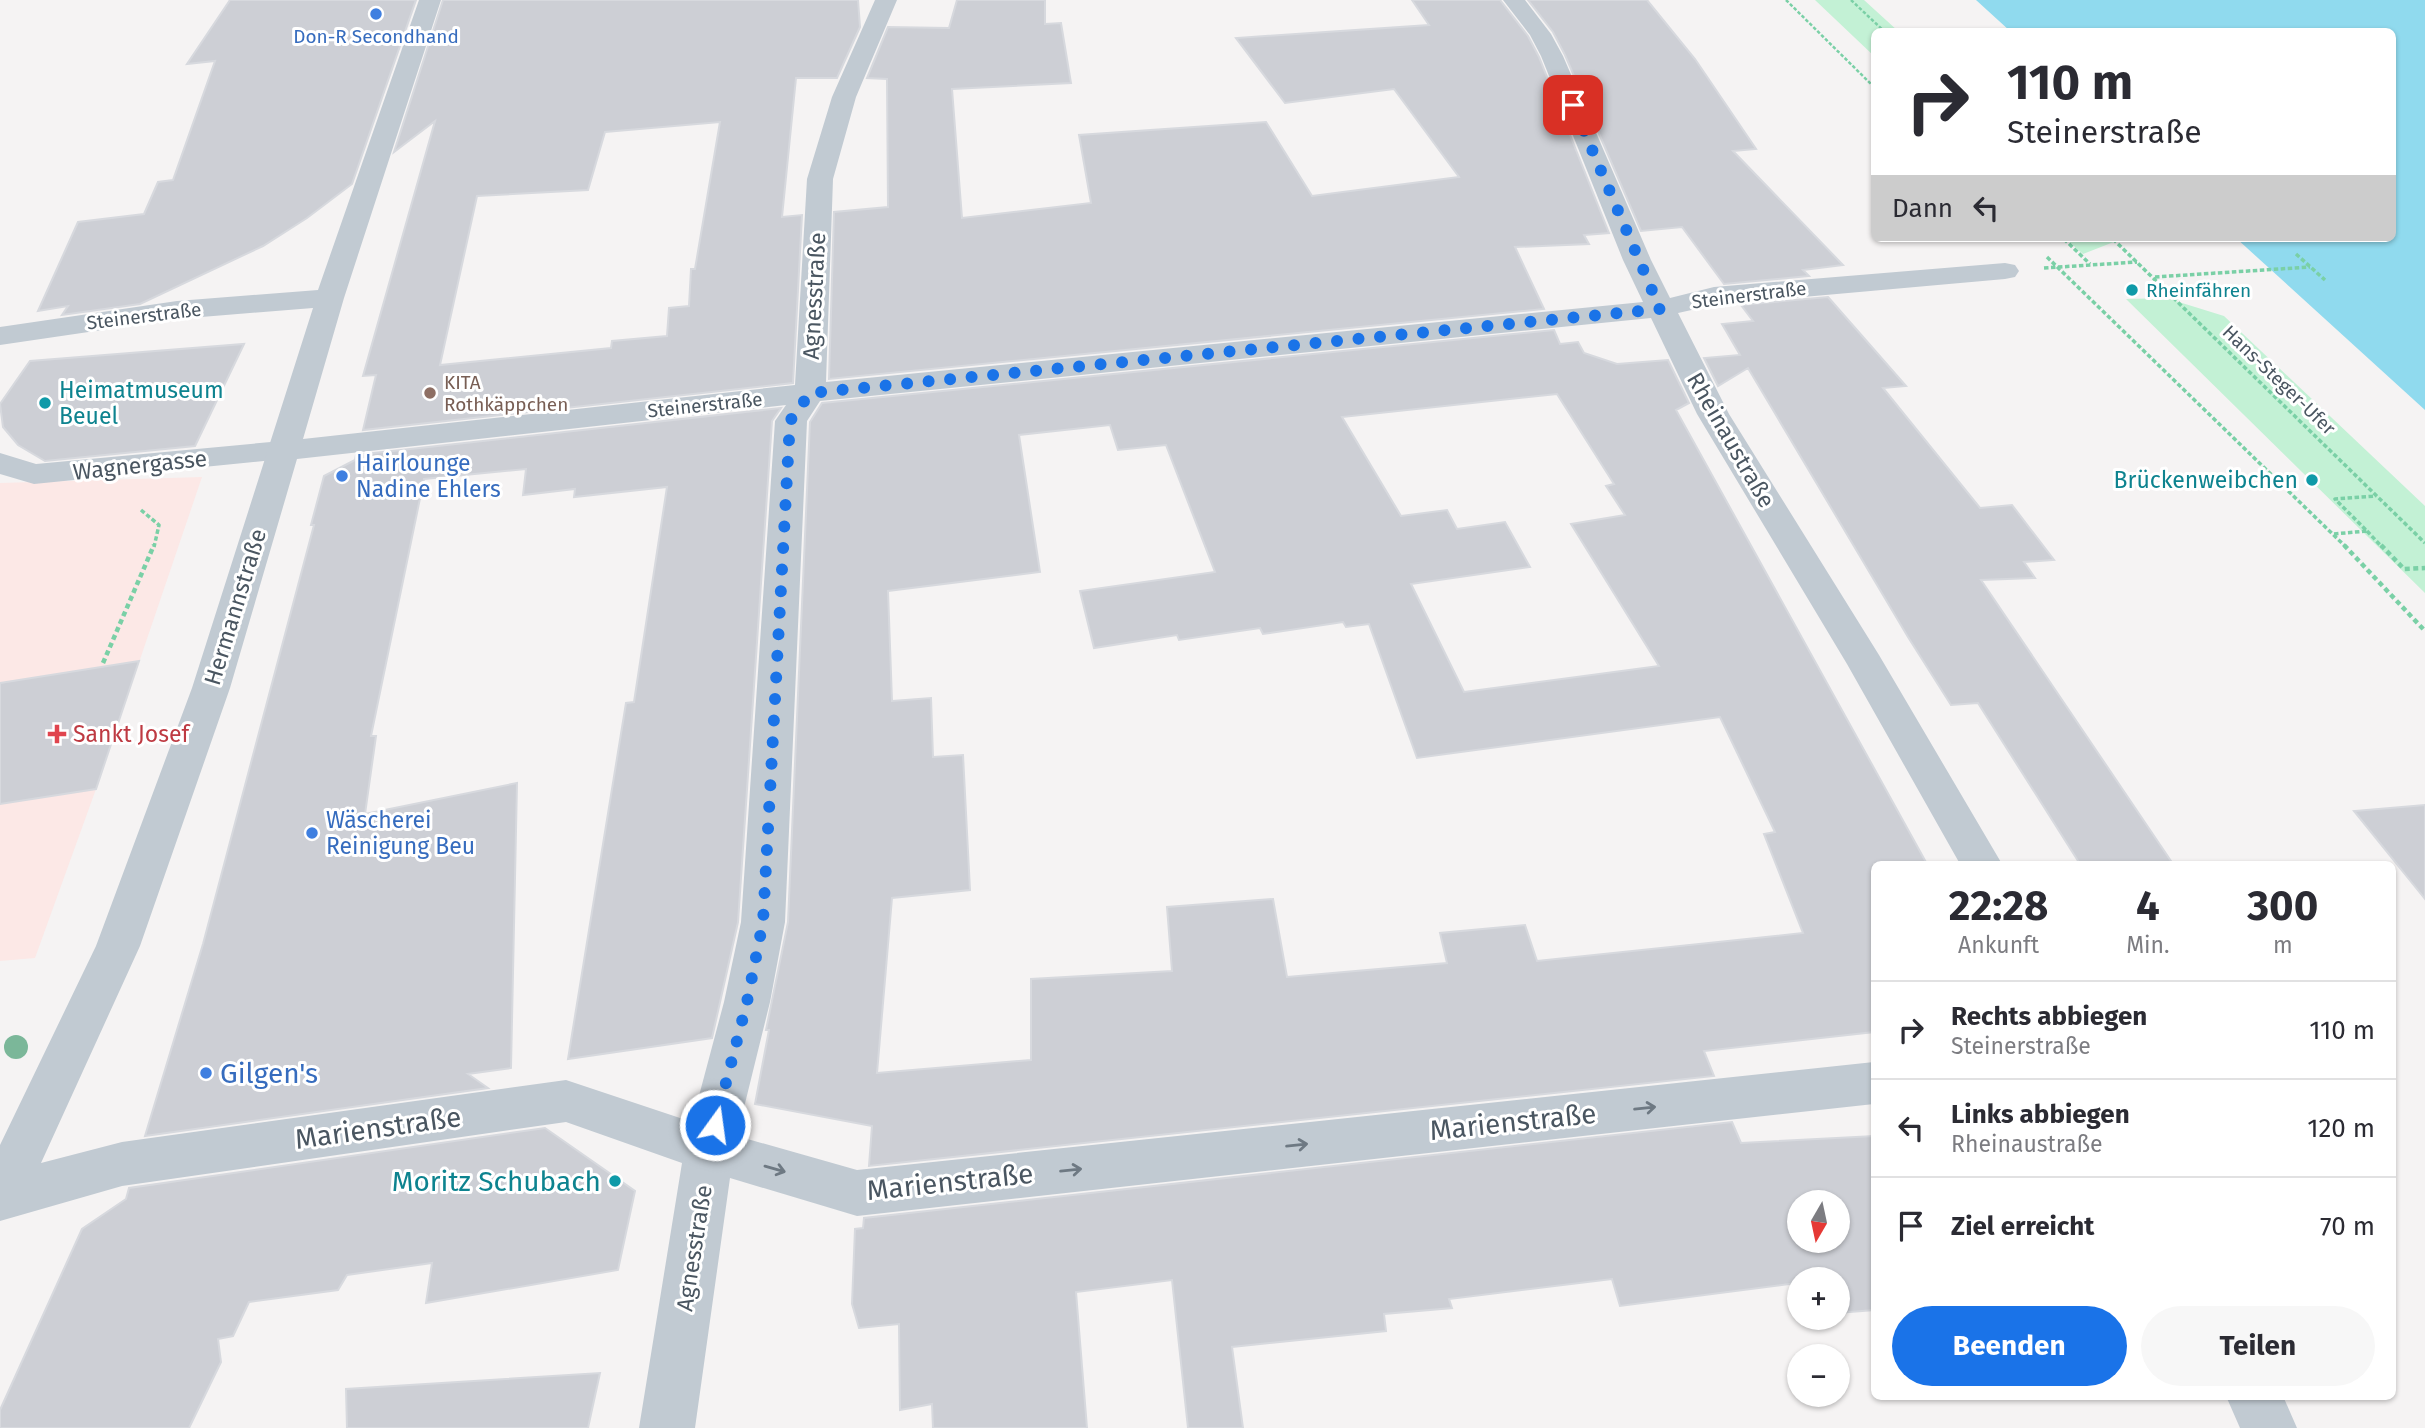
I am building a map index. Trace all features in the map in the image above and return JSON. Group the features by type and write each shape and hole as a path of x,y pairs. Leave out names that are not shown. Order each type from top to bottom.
{"street":[{"name":"Hermannstraße","path":"1,1197 118,947 211,688 330,298 430,0"},
{"name":"Agnesstraße","path":"667,1428 709,1150 747,1002 763,922 790,421 810,393 820,179 844,97 886,0"},
{"name":"Rheinaustraße","path":"1514,0 1552,57 1660,309 1713,414 1866,664 1979,861"},
{"name":"Steinerstraße","path":"282,451 810,393 1660,309 1714,296 2005,271"},
{"name":"Steinerstraße","path":"2,340 177,310 330,298"},
{"name":"Wagnergasse","path":"0,463 34,474 282,451"},
{"name":"Marienstraße","path":"1,1197 122,1164 566,1101 709,1150 857,1193 1871,1083"},
{"path":"2255,1400 2269,1428"}],"path":[{"path":"1786,0 1871,84"},
{"path":"1851,0 1881,28"},
{"path":"2066,242 2091,265"},
{"name":"Hans-Steger-Ufer","path":"2116,242 2425,543"},
{"path":"2043,253 2333,534 2425,631"},
{"path":"2296,254 2325,280"},
{"path":"2058,267 2138,262"},
{"path":"2155,277 2310,267"},
{"path":"2377,495 2335,499 2404,569 2425,568"},
{"path":"103,663 153,549 159,524 145,510 133,510"},
{"path":"2333,534 2367,531"}],"shaded area":[{"name":"Sankt Josef","path":"202,477 96,789 35,958 0,961 0,483"}],"green space":[{"path":"1815,0 1864,0 1895,28 1871,28 1871,53"},
{"path":"2070,242 2114,242 2083,254"},
{"path":"2166,298 2224,316 2425,506 2425,593 2126,299"}],"water":[{"path":"1976,0 2425,0 2425,410 2240,242 2396,242 2396,28 2007,28"}],"building":[{"path":"230,0 416,0 352,184 307,218 263,246 140,304 62,315 68,306 38,311 78,222 144,214 158,182 173,180 215,61 187,64"},
{"path":"443,0 858,0 860,27 837,78 796,78 782,217 802,215 793,383 363,430 376,375 363,376 435,121 394,152","holes":["720,122 695,269 691,269 689,306 669,308 667,336 612,341 611,348 440,365 477,196 588,190 605,132"]},
{"path":"957,0 1045,0 1045,24 1061,23 1071,83 952,89 962,218 1091,203 1079,135 1266,122 1312,196 1459,177 1394,89 1285,103 1236,38 1429,25 1412,0 1500,0 1528,36 1539,57 1609,233 1584,235 1589,244 1515,247 1544,309 829,379 834,212 888,207 887,79 867,78 888,27 949,28"},
{"path":"1528,0 1647,0 1695,59 1756,149 1733,151 1843,265 1803,270 1809,276 1724,284 1682,227 1641,231 1565,55 1553,32"},
{"path":"1828,297 1906,386 1883,388 1980,508 2012,505 2054,560 2024,562 2035,578 1981,580 2171,861 2078,861 1978,703 1951,705 1748,368 1718,386 1704,358 1740,355 1722,324 1753,321 1741,305"},
{"path":"1554,330 1560,344 1578,342 1584,353 1617,364 1668,360 1689,403 1676,410 1925,861 1871,861 1871,1032 1704,1051 1714,1076 869,1166 872,1126 755,1104 769,1030 766,1030 788,922 810,422 822,403","holes":["1557,394 1614,484 1606,486 1625,515 1571,524 1659,666 1464,692 1411,584 1530,567 1505,522 1457,529 1447,510 1401,516 1342,417","1110,425 1118,450 1166,445 1215,572 1080,591 1094,648 1177,635 1179,640 1260,628 1263,634 1343,622 1346,627 1369,624 1417,758 1720,717 1775,832 1764,834 1803,933 1537,961 1525,925 1440,933 1447,963 1287,977 1273,899 1167,907 1172,971 1031,979 1031,1060 877,1073 892,898 970,890 963,755 933,757 931,698 892,701 888,591 1040,572 1019,435"]},
{"name":"Heimatmuseum Beuel","path":"244,344 195,446 45,461 18,445 3,427 0,404 30,361"},
{"path":"781,408 772,421 738,922 712,1038 568,1059 626,703 634,702 667,487 574,497 575,489 523,495 526,469 424,479 371,736 376,736 365,814 517,783 511,1068 468,1074 488,1088 145,1136 203,944 314,525 311,525 324,476 355,460 356,455"},
{"path":"139,661 96,789 0,804 0,683"},
{"path":"2425,805 2425,899 2396,861 2354,811"},
{"path":"1732,1122 1741,1143 1871,1136 1871,1310 1850,1312 1850,1267 1787,1267 1787,1284 1620,1306 1612,1279 1449,1299 1452,1308 1384,1314 1386,1331 1232,1347 1243,1428 1188,1428 1172,1280 1076,1292 1087,1428 933,1428 932,1404 900,1410 899,1324 859,1328 852,1304 855,1229 863,1228 864,1218"},
{"path":"545,1128 635,1191 618,1270 426,1303 432,1263 347,1275 338,1290 249,1302 233,1336 218,1339 221,1362 189,1428 0,1428 0,1410 82,1229 126,1199 129,1188"},
{"path":"600,1373 588,1428 347,1428 346,1389"}],"place":[{"name":"Don-R Secondhand","path":"376,14"},
{"name":"Rheinfähren","path":"2132,290"},
{"name":"KITA Rothkäppchen","path":"430,393"},
{"name":"Heimatmuseum Beuel","path":"45,403"},
{"name":"Hairlounge Nadine Ehlers","path":"342,476"},
{"name":"Brückenweibchen","path":"2312,480"},
{"name":"Sankt Josef","path":"57,734"},
{"name":"Wäscherei Reinigung Beu","path":"312,833"},
{"name":"Gilgen's","path":"206,1073"},
{"name":"Moritz Schubach","path":"615,1181"}],"route":[{"path":"715,1125 747,1002 763,922 790,421 810,393 1660,309 1573,105"}]}
